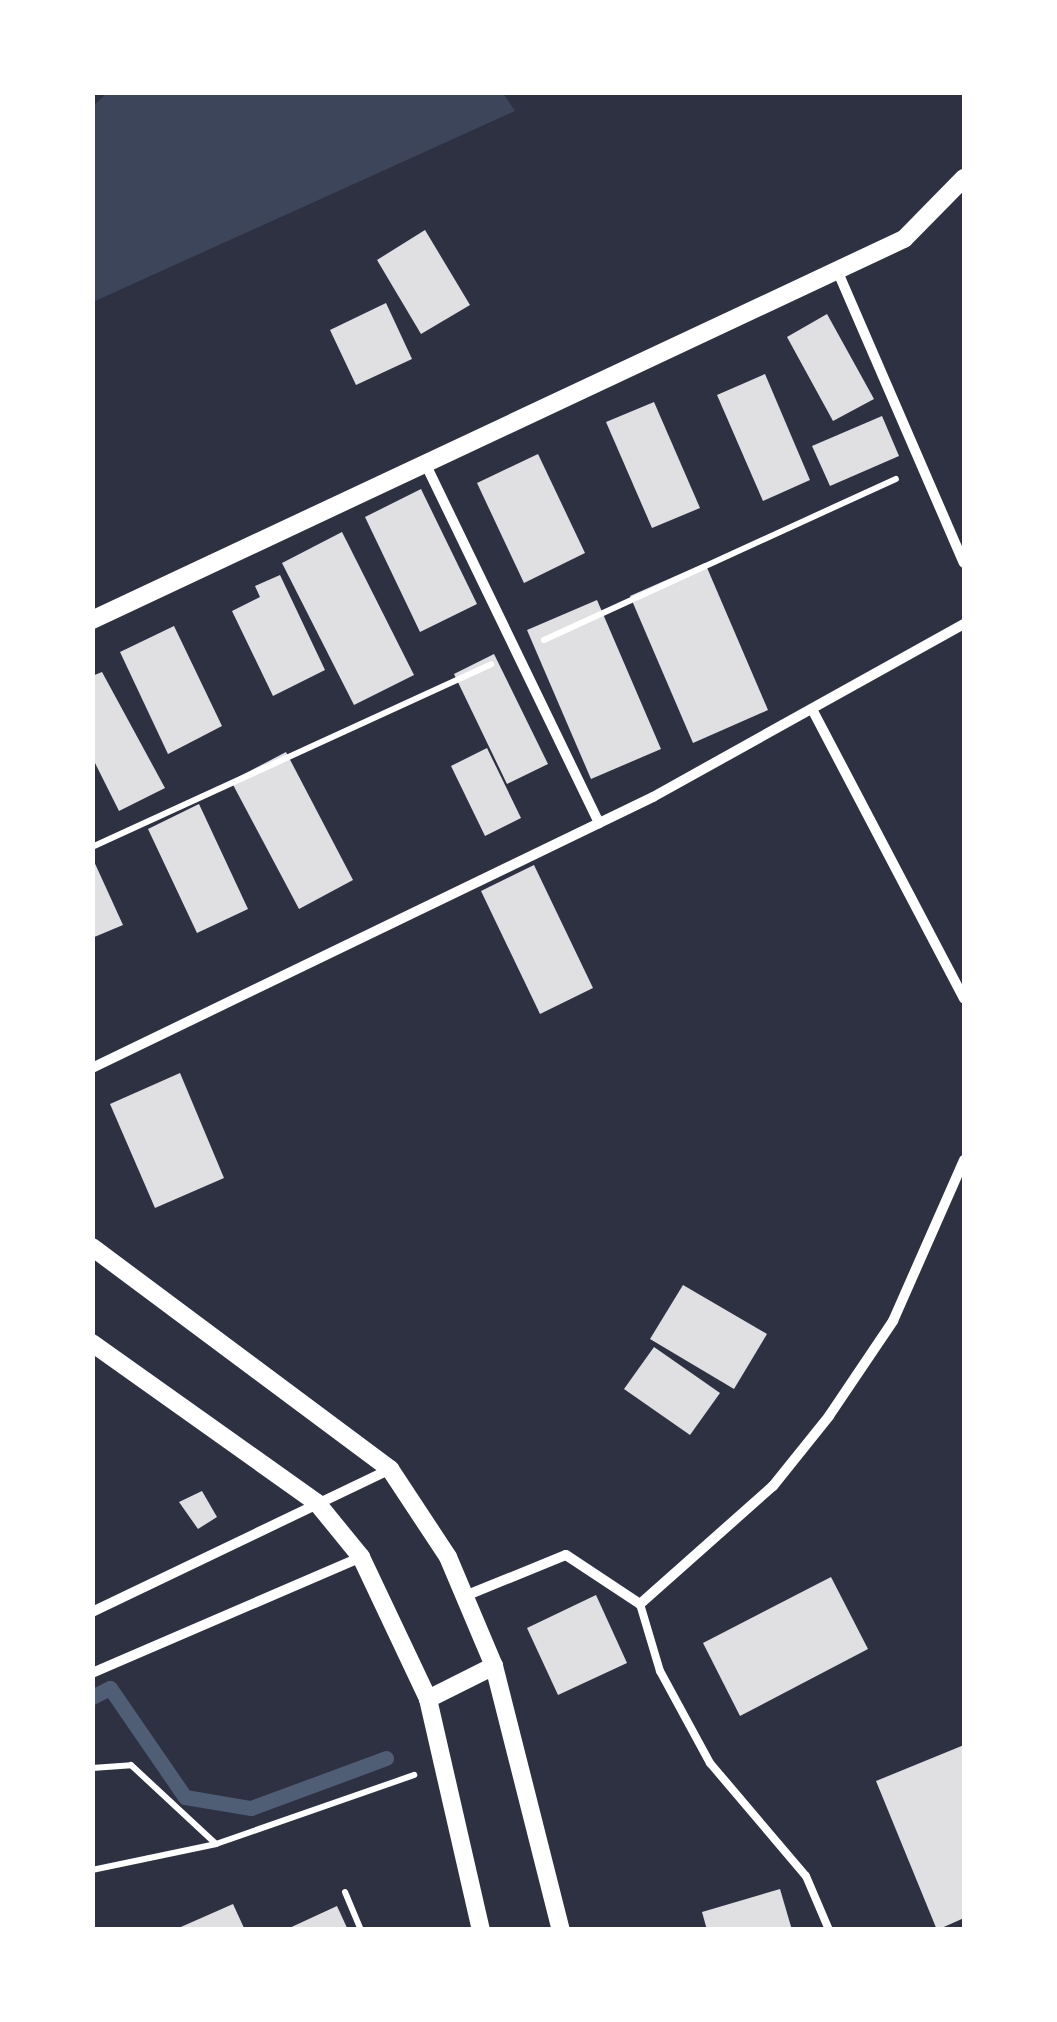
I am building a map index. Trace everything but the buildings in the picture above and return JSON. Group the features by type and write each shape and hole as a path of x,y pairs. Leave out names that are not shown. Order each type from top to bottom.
{"street":[{"path":"92,620 904,239 964,178"},
{"path":"837,270 964,563"},
{"path":"426,464 599,823"},
{"path":"92,1068 599,823 813,711 964,624"},
{"path":"813,711 964,999"},
{"path":"466,1596 566,1555 640,1604 772,1486 829,1416 893,1321 964,1160"},
{"path":"92,1247 390,1469 448,1557 494,1666 561,1930"},
{"path":"92,1342 317,1503 362,1557 428,1699 480,1930"},
{"path":"92,1612 390,1469"},
{"path":"92,1673 362,1557"},
{"path":"428,1699 494,1666"}],"lane":[{"path":"640,1604 660,1671 710,1763 806,1876 829,1930"}],"path":[{"path":"92,1768 131,1765 216,1844"},
{"path":"92,1870 216,1844 444,1765"},
{"path":"345,1892 362,1930"}],"shaded area":[{"path":"107,93 503,93 515,111 93,302 93,106"}],"waterway":[{"path":"92,1697 110,1688 185,1797 251,1808 386,1758"}]}
